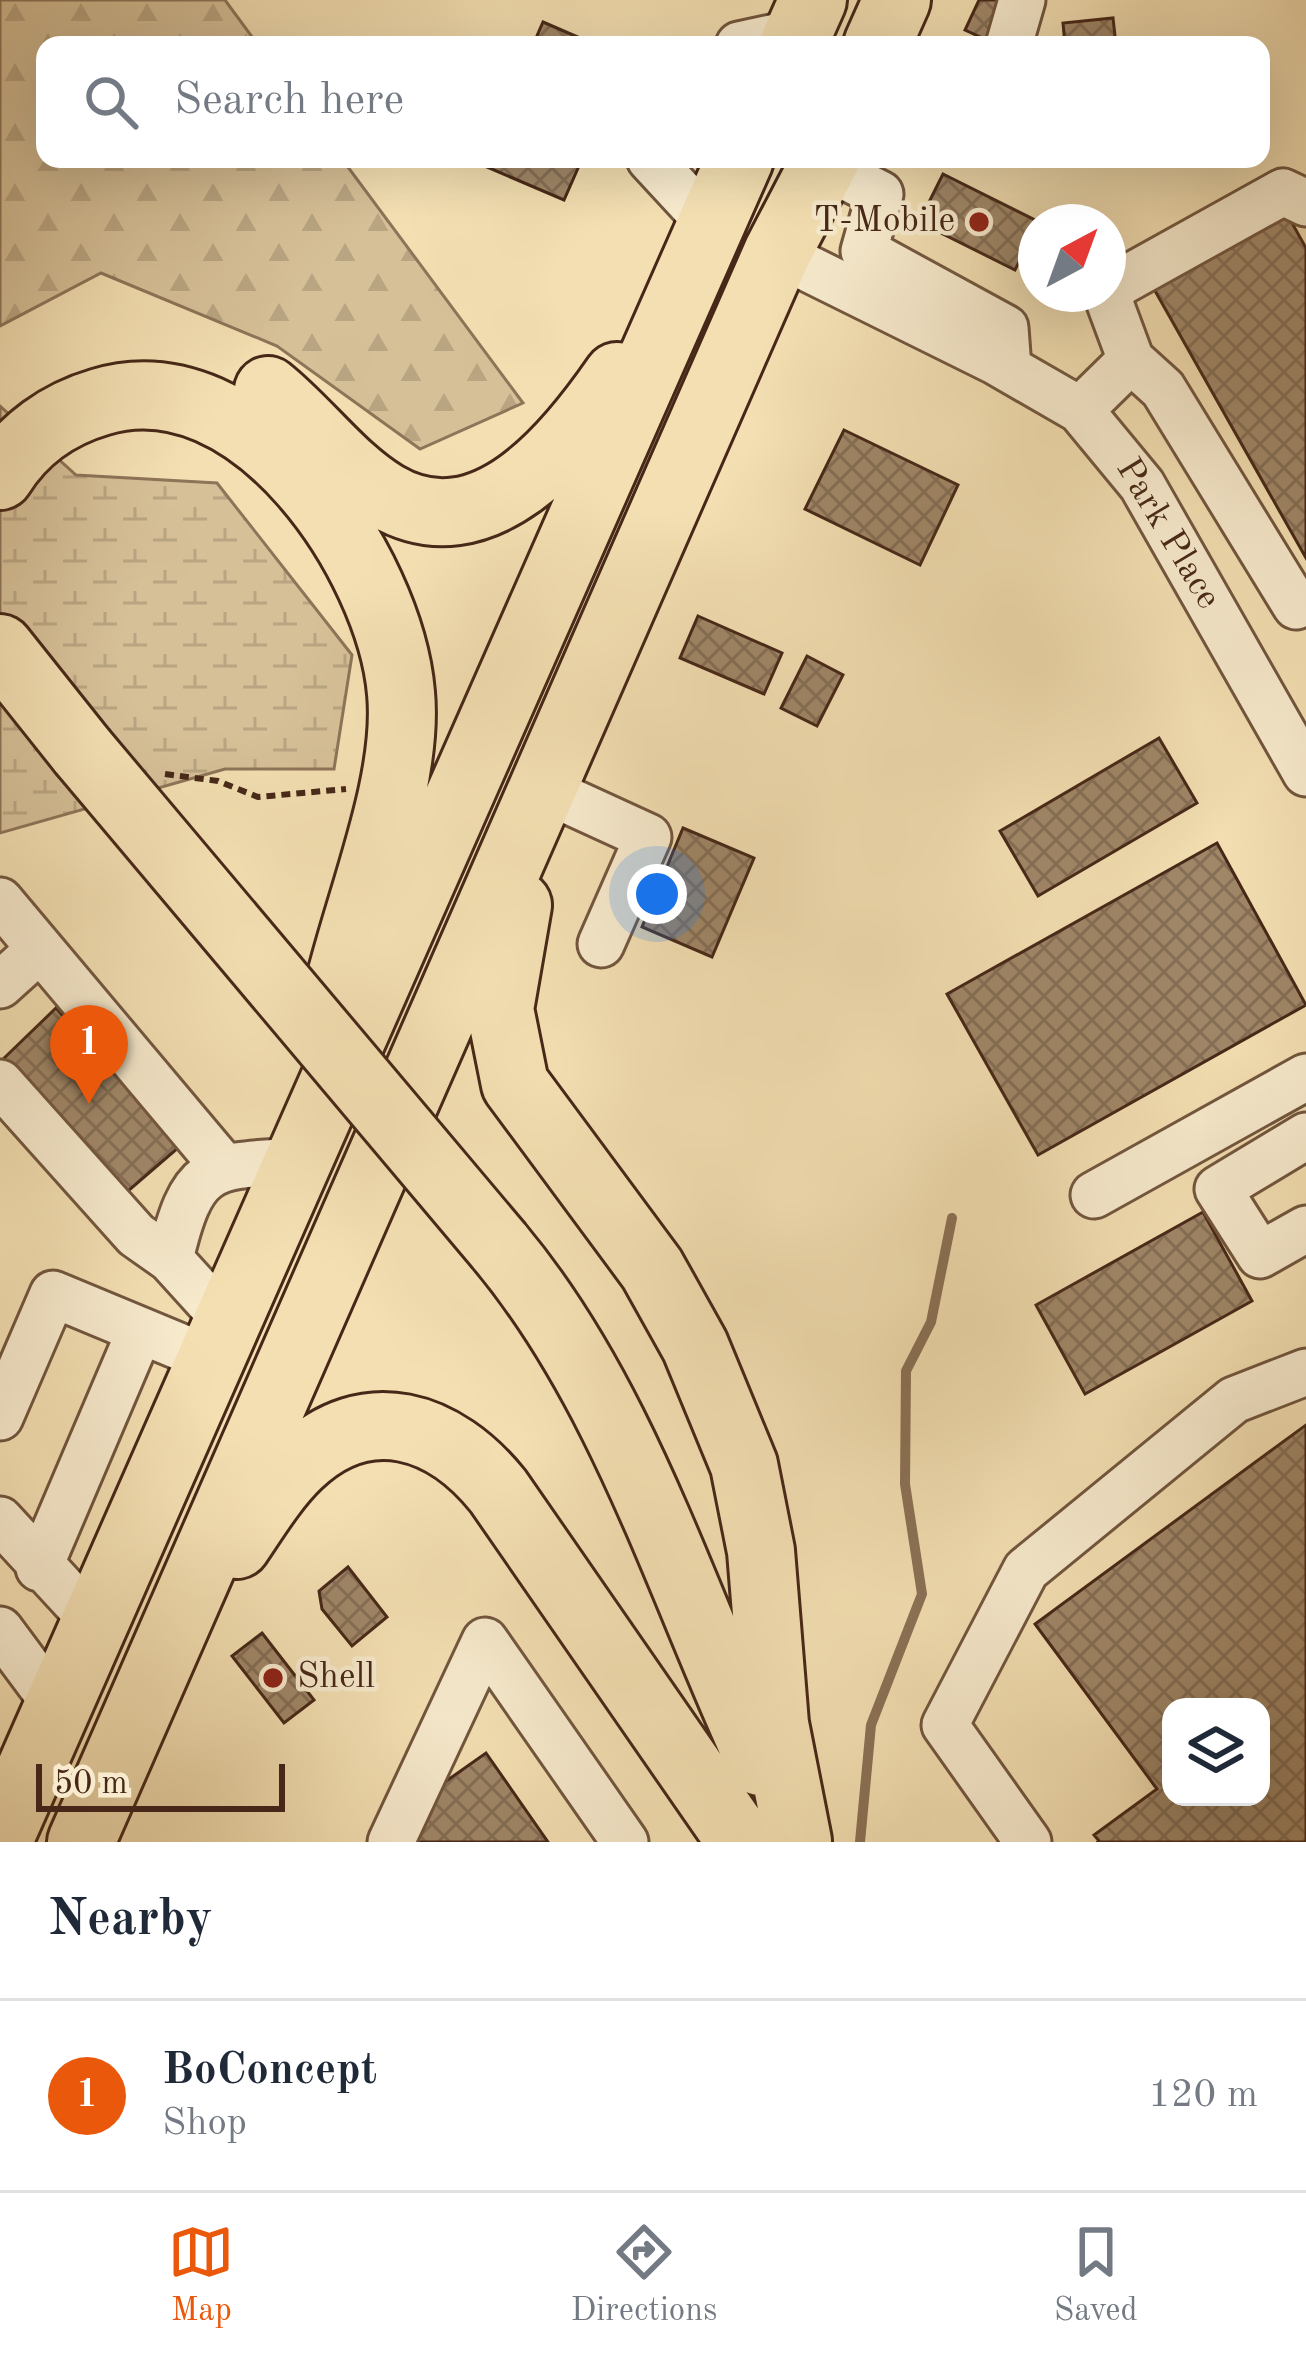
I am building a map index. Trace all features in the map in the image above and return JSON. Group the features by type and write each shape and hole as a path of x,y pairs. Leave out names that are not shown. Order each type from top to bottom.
{"highway":[{"path":"881,36 897,0"},
{"path":"4,1823 736,168"},
{"path":"81,1842 161,1650 777,254 822,168"},
{"path":"0,407 38,378 91,357 182,353 212,360 264,386 383,494 434,513 461,512 516,486 562,448 697,252"},
{"path":"0,476 48,424 85,406 136,395 190,400 238,422 281,459 328,519 367,584 397,662 400,745 335,999 302,1155"},
{"path":"0,648 66,766 482,1260 549,1312 597,1397 798,1841"},
{"path":"0,720 66,766"},
{"path":"542,788 503,984 506,1061 527,1106 652,1269 732,1425 761,1551 775,1724 798,1841"},
{"path":"482,1260 561,1411 762,1842"},
{"path":"161,1650 284,1480 314,1450 371,1428 434,1435 467,1456 498,1491 741,1842"}],"street":[{"path":"1012,36 1022,0"},
{"path":"655,168 697,252"},
{"path":"835,168 880,194 864,251 1005,328 1008,368"},
{"path":"1233,644 1301,603 1147,374 1108,298 1119,283 1283,192 1306,203"},
{"name":"Park Place","path":"777,254 1008,368 1080,410 1142,485 1306,773"},
{"path":"1080,410 1147,374"},
{"path":"542,788 648,837 601,944"},
{"path":"0,901 222,1165"},
{"path":"0,985 40,949"},
{"path":"1094,1195 1306,1077"},
{"path":"0,1083 136,1235 170,1258 220,1342"},
{"path":"1306,1136 1218,1189 1260,1256 1306,1229"},
{"path":"170,1258 178,1223 198,1185 222,1165 302,1155"},
{"path":"0,1417 52,1294 140,1330 220,1342"},
{"path":"39,1568 140,1330"},
{"path":"1028,1842 945,1725 1026,1570 1234,1400 1306,1372"},
{"path":"0,1520 39,1568 95,1623"},
{"path":"0,1630 58,1708"},
{"path":"391,1842 485,1641 625,1842"}],"path":[{"path":"150,772 218,781 258,796 350,788"}],"green space":[{"path":"0,0 225,0 251,36 36,36 36,168 349,168 523,403 420,449 277,346 101,273 0,326"},
{"path":"0,406 76,475 217,483 352,655 334,769 225,769 0,833"}],"building":[{"path":"979,0 1020,0 1002,36 978,36 965,30"},
{"path":"1113,18 1115,36 1064,36 1063,23"},
{"path":"543,22 575,36 537,36"},
{"path":"489,168 578,168 564,200"},
{"name":"T-Mobile","path":"943,174 1018,212 1018,264 1015,270 919,222"},
{"path":"1287,214 1306,248 1306,558 1154,289"},
{"path":"844,430 958,485 920,565 805,509"},
{"path":"698,616 782,653 764,694 680,658"},
{"path":"807,656 843,675 817,726 781,708"},
{"path":"1159,738 1197,803 1038,896 1000,831"},
{"path":"683,828 754,858 712,957 642,927"},
{"path":"1217,843 1306,1005 1038,1155 947,994"},
{"path":"56,1008 179,1147 120,1198 0,1062"},
{"path":"1203,1212 1252,1301 1085,1394 1036,1305"},
{"path":"1306,1425 1306,1842 1100,1842 1094,1835 1157,1789 1035,1624"},
{"path":"348,1567 387,1617 352,1646 322,1609 319,1591"},
{"name":"Shell","path":"262,1633 314,1700 284,1723 232,1656"},
{"path":"486,1753 548,1842 415,1842 442,1784"}],"waterway":[{"path":"860,1842 871,1725 922,1594 905,1484 906,1371 931,1322 952,1218"}],"place":[{"name":"T-Mobile","path":"979,222"},
{"name":"BoConcept","path":"89,1104"},
{"name":"Shell","path":"273,1678"}]}
